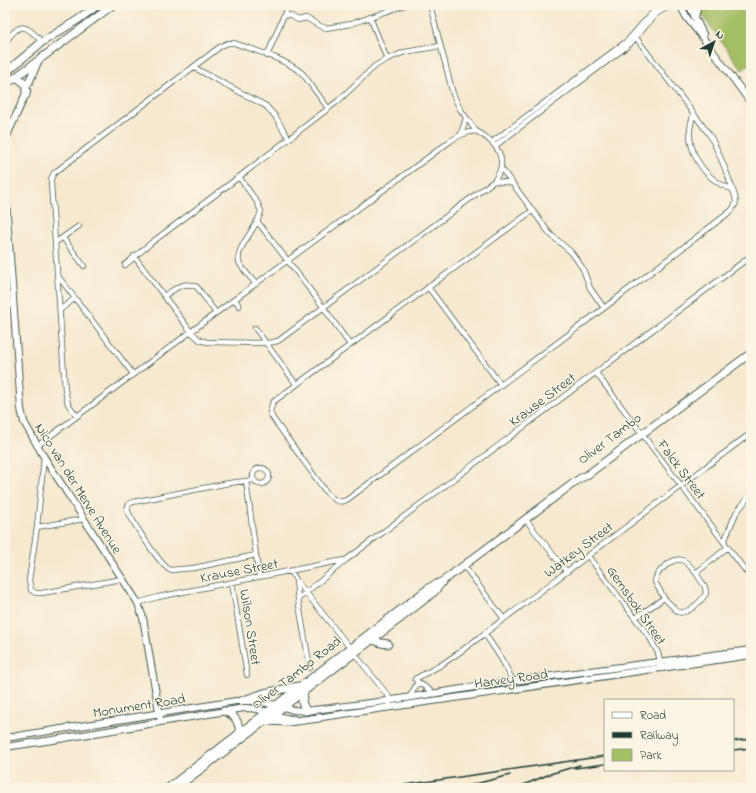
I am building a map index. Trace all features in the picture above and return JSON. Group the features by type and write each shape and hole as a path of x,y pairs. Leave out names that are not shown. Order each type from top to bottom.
{"main road":[{"path":"5,74 42,42 79,19 98,5"},
{"path":"5,85 26,71 113,5"},
{"path":"680,5 686,18 706,42 751,103"},
{"path":"689,5 706,42"},
{"path":"694,18 698,5"},
{"path":"42,42 50,47 63,43"},
{"path":"42,42 47,55"},
{"path":"29,82 24,68 24,63 30,52"},
{"path":"5,140 26,95 29,82 38,61"},
{"path":"5,74 15,69 26,71"},
{"path":"16,77 26,85 26,95"},
{"name":"Nico van der Merve Avenue","path":"5,187 21,409 24,422 37,446 138,603 143,618 160,722"},
{"name":"Oliver Tambo","path":"579,479 587,475 751,348"},
{"name":"Oliver Tambo","path":"641,433 750,357"},
{"name":"Oliver Tambo Road","path":"168,788 240,732 271,713 430,587 443,581 464,566 579,479"},
{"name":"Oliver Tambo Road","path":"351,650 371,640 388,628 434,592 443,581"},
{"path":"371,640 388,644 388,628"},
{"name":"Harvey Road","path":"280,706 306,711 346,707 513,681 751,650"},
{"name":"Harvey Road","path":"271,713 283,718 291,719 319,718 751,655"},
{"path":"241,701 264,692 303,687 302,702 306,711"},
{"name":"Monument Road","path":"5,738 219,703 253,701 280,706"},
{"name":"Monument Road","path":"5,746 53,740 250,707 271,713"},
{"path":"346,707 347,714"},
{"path":"224,711 235,716 240,732"},
{"name":"Oliver Tambo Road","path":"176,788 266,721 271,713"},
{"path":"266,721 288,722 319,718"}],"street":[{"path":"267,56 288,5"},
{"path":"284,15 291,16 298,20 306,18 326,28 351,24 405,5"},
{"path":"430,5 452,94 466,118 476,131 494,144 500,156 502,168 532,211 550,234 571,252 577,260 583,269 590,288 604,308"},
{"path":"494,144 619,53 635,36 654,10 661,5"},
{"path":"654,10 671,5"},
{"path":"370,17 387,58"},
{"path":"5,43 13,31 22,28 31,30 42,42"},
{"path":"532,211 273,402 270,414 326,492 335,500 342,502 348,499 731,211 736,202 720,153 709,134 635,36"},
{"path":"77,416 66,399 51,183 54,173 192,67 221,46 231,42 299,70 304,74 328,108"},
{"path":"125,265 134,256 338,101 375,66 387,58 411,50 440,46"},
{"path":"192,67 266,106 275,116 289,139"},
{"path":"694,114 691,122 690,135 696,160 711,177 724,187 732,189"},
{"path":"461,134 466,118"},
{"path":"37,446 449,142 461,134 476,131"},
{"path":"134,256 191,332 200,340 207,342 268,344 278,341 324,308 494,181 502,168"},
{"path":"239,177 259,207 260,215 258,221 241,249 238,257 240,264 256,284"},
{"path":"494,181 512,183"},
{"path":"258,221 350,345"},
{"path":"56,242 79,226"},
{"path":"63,238 84,266"},
{"name":"Krause Street","path":"298,599 346,560 751,256"},
{"path":"58,276 133,374"},
{"path":"164,296 181,285 194,285 216,313"},
{"path":"428,287 501,385"},
{"path":"60,310 75,298"},
{"path":"235,300 239,306"},
{"path":"256,328 296,384"},
{"name":"Falck Street","path":"596,373 751,578"},
{"name":"Watkey Street","path":"417,680 485,634 751,433"},
{"path":"44,457 37,527 29,580 30,588 34,592 44,593 122,579"},
{"path":"246,480 259,577"},
{"path":"254,480 246,480 133,502 129,504 127,509 162,564 165,568 170,570 194,568 256,555"},
{"path":"724,542 736,513 751,494"},
{"path":"37,527 84,519"},
{"path":"526,520 567,572"},
{"path":"696,573 728,547"},
{"name":"Gemsbok Street","path":"588,556 635,618 654,646 662,668"},
{"name":"Krause Street","path":"138,603 158,597 346,560"},
{"path":"681,560 687,563 696,573 705,588 706,594 703,598 688,610 681,613 678,612 664,598 655,582 657,574 674,561 681,560"},
{"path":"464,566 504,619"},
{"path":"291,571 296,580 388,697 390,701 388,708"},
{"path":"296,580 310,668"},
{"name":"Wilson Street","path":"232,583 247,675"},
{"path":"635,618 664,598"},
{"path":"485,634 507,668 515,690"},
{"path":"409,698 417,680 435,694"}],"green space":[{"path":"703,5 751,5 751,63 742,70 702,15"}],"railway":[{"path":"734,741 751,739"},
{"path":"734,750 751,748"},
{"path":"383,788 604,756"},
{"path":"575,768 604,764"},
{"path":"516,788 550,774 580,765"},
{"path":"460,788 510,775"}]}
